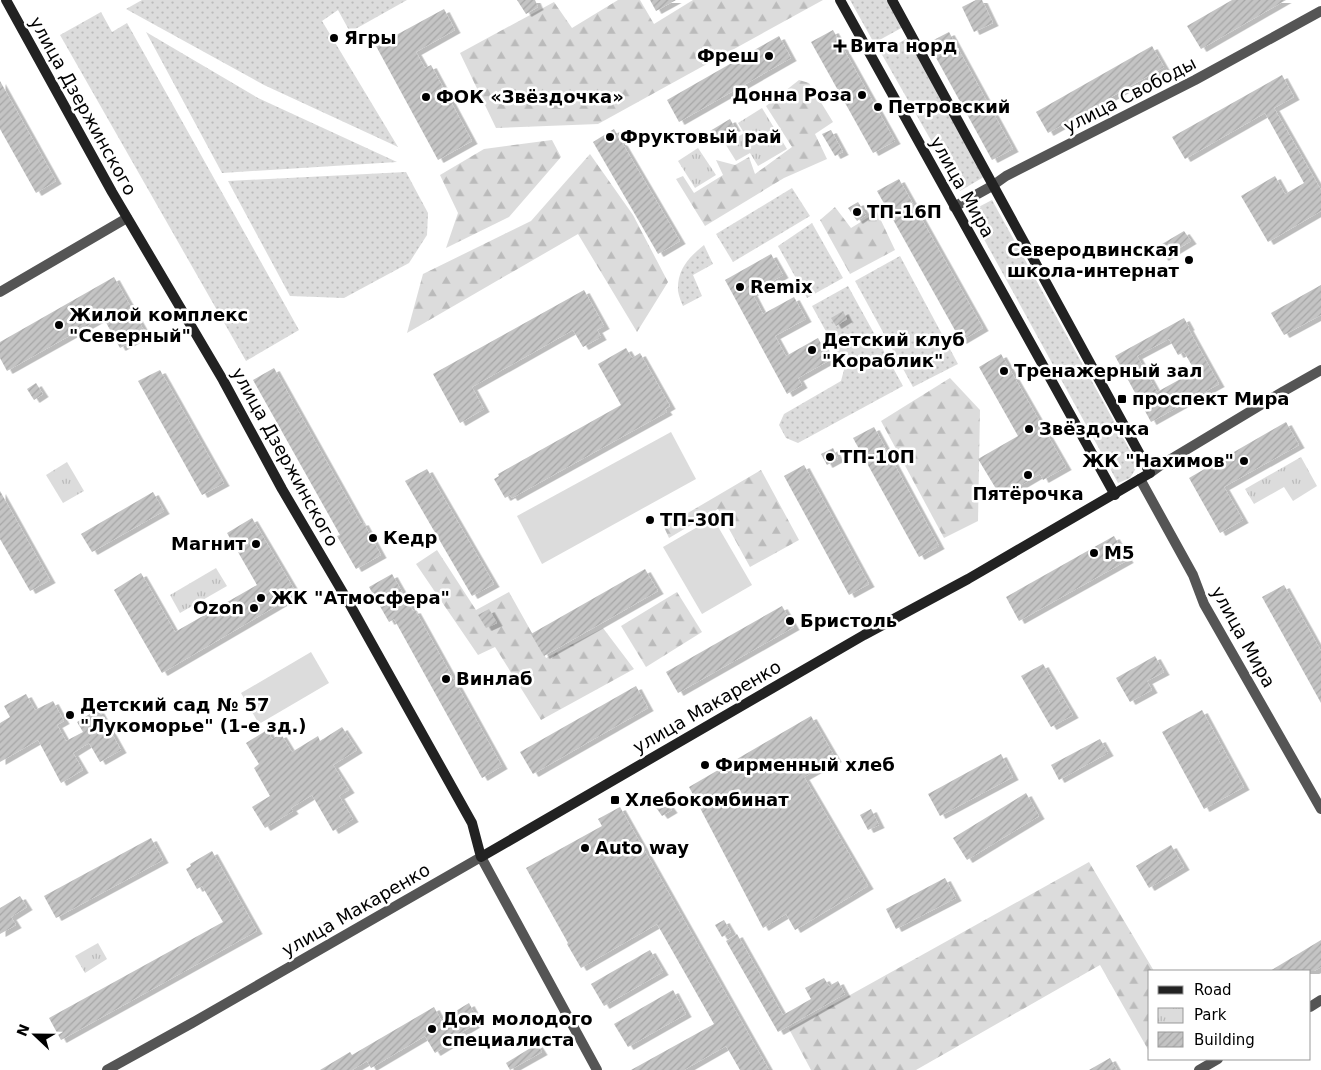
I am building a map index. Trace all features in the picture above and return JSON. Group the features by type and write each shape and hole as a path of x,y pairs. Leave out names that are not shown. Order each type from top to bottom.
{"street":[{"name":"улица Дзержинского","path":"6,0 127,218 223,380 282,489 349,603 472,823 481,856"},
{"name":"улица Мира","path":"840,0 1115,494"},
{"name":"улица Мира","path":"892,0 1150,473"},
{"name":"улица Свободы","path":"954,207 1006,176 1195,80 1321,11"},
{"path":"0,292 127,218"},
{"name":"улица Макаренко","path":"107,1070 192,1023 864,635 968,579 1115,494 1321,370"},
{"name":"улица Мира","path":"1140,479 1193,575 1204,604 1321,808"},
{"path":"481,856 597,1070"},
{"path":"1199,1070 1216,1060"}],"green space":[{"path":"142,0 407,0 350,32 338,10 322,21 398,147 264,85 126,9"},
{"path":"618,0 640,0 654,24 693,0 823,0 598,124 496,128 460,53 554,2 572,28"},
{"path":"850,0 890,0 905,26 874,43"},
{"path":"101,12 112,32 127,23 299,330 246,361 60,35"},
{"path":"146,32 258,98 397,162 222,173"},
{"path":"908,38 987,175 960,191 881,53"},
{"path":"799,80 809,83 833,122 815,134 827,159 784,178 705,226 676,179 683,176 694,193 723,175 716,160 735,165 749,157 755,174 792,147 766,106"},
{"path":"762,108 787,149 758,166 750,153 736,161 726,145 744,133 738,123"},
{"path":"552,140 561,157 509,217 446,248 458,213 440,175 484,149"},
{"path":"698,148 716,175 695,188 678,161"},
{"path":"590,154 633,215 668,282 637,332 578,234 407,333 423,274 531,221"},
{"path":"406,172 428,213 427,235 409,263 344,298 290,296 228,181"},
{"path":"792,188 810,216 733,262 716,234"},
{"path":"992,200 1138,465 1130,478 1118,483 969,212"},
{"path":"835,207 851,228 877,212 895,250 850,274 820,220"},
{"path":"812,223 843,278 807,298 778,246"},
{"path":"704,245 713,264 693,275 702,296 683,306 678,291 679,277 688,260"},
{"path":"900,256 958,364 913,387 855,281"},
{"path":"848,286 903,386 798,443 786,438 779,425 784,414 841,381 845,366 812,306"},
{"path":"950,378 980,410 978,521 944,538 881,421"},
{"path":"671,432 696,479 542,564 517,516"},
{"path":"1301,457 1317,486 1293,501 1284,487 1254,504 1245,489"},
{"path":"67,462 84,491 63,503 46,475"},
{"path":"761,470 799,540 750,567 718,509 669,538 664,527"},
{"path":"713,518 752,585 702,614 663,547"},
{"path":"437,550 476,610 509,592 546,658 603,628 634,669 541,720 495,647 478,655 416,564"},
{"path":"216,568 227,586 180,613 170,595"},
{"path":"677,592 702,632 646,667 621,626"},
{"path":"311,652 329,683 259,724 241,693"},
{"path":"1089,862 1153,970 1148,970 1148,1049 1100,965 916,1070 811,1070 789,1029"},
{"path":"98,943 107,959 85,973 75,956"}],"building":[{"path":"517,0 535,0 538,7 526,14"},
{"path":"650,0 676,0 656,11"},
{"path":"976,0 982,0 993,23 974,32 962,7"},
{"path":"1232,0 1286,0 1201,49 1187,26"},
{"name":"ФОК «Звёздочка»","path":"444,9 455,30 416,52 425,68 431,65 472,141 438,160 376,46"},
{"path":"833,30 895,141 873,153 811,42"},
{"path":"949,32 1013,149 992,160 928,43"},
{"path":"779,36 791,58 679,122 667,100"},
{"path":"1152,46 1164,67 1048,133 1036,112"},
{"path":"1282,75 1294,97 1274,108 1321,190 1321,211 1268,242 1241,196 1275,176 1285,194 1304,183 1265,113 1185,159 1172,137"},
{"path":"0,81 56,181 36,193 0,129"},
{"path":"730,119 735,128 716,140 710,131"},
{"path":"614,129 680,241 658,254 593,142"},
{"path":"831,130 843,152 835,156 822,134"},
{"path":"899,179 983,328 961,341 877,191"},
{"name":"ТП-16П","path":"858,202 866,215 857,221 848,208"},
{"path":"1184,231 1191,241 1163,258 1157,247"},
{"path":"771,254 783,275 752,293 763,314 794,297 806,319 775,336 786,356 818,338 830,360 798,378 802,385 787,394 725,280"},
{"name":"Жилой комплекс \"Северный\"","path":"114,277 146,334 120,348 103,317 7,371 0,358 0,342"},
{"path":"1321,285 1321,315 1284,335 1271,313"},
{"path":"584,290 604,326 597,330 601,337 583,347 573,330 472,387 484,409 460,423 433,374"},
{"path":"843,311 847,319 836,326 831,318"},
{"path":"1184,318 1219,384 1151,422 1115,356","holes":["1169,339 1178,355 1184,352 1195,371 1157,392 1137,356"]},
{"path":"626,348 632,358 640,353 670,406 665,409 667,412 512,498 510,495 505,498 494,479 499,476 498,474 621,405 598,364"},
{"name":"Звёздочка","path":"1001,354 1066,467 1043,480 1040,474 1001,497 978,459 1018,436 979,367"},
{"path":"274,368 381,555 356,569 337,536 340,535 253,380"},
{"path":"160,370 224,483 202,495 138,381"},
{"path":"36,383 43,394 34,400 27,389"},
{"name":"ЖК \"Нахимов\"","path":"1286,422 1299,445 1224,487 1243,520 1220,533 1189,478"},
{"path":"874,427 939,546 919,557 853,438"},
{"name":"ТП-10П","path":"833,448 838,459 827,465 821,454"},
{"path":"804,465 869,584 849,595 784,476"},
{"path":"427,469 494,584 472,596 405,481"},
{"path":"0,491 50,580 30,591 0,539"},
{"path":"153,492 164,511 92,552 81,534"},
{"name":"ЖК \"Атмосфера\"","path":"252,518 297,594 162,673 114,590 141,573 175,632 257,585 227,533"},
{"path":"1114,536 1128,560 1019,621 1006,597"},
{"path":"645,569 658,591 544,656 531,634"},
{"path":"392,574 413,611 415,610 502,766 482,778 394,619 389,622 369,587"},
{"path":"1284,585 1321,651 1321,703 1262,597"},
{"path":"782,606 794,627 678,693 666,672"},
{"path":"489,609 497,623 486,628 478,615"},
{"path":"1155,656 1164,672 1147,681 1152,690 1130,702 1116,678"},
{"path":"1043,664 1073,715 1051,727 1021,676"},
{"path":"636,686 648,708 533,774 520,752"},
{"path":"26,694 35,710 53,701 64,721 57,725 66,741 83,732 77,722 98,709 121,750 100,762 89,743 73,753 83,770 61,783 38,740 0,762 0,723 10,717 4,706"},
{"path":"1202,710 1244,787 1204,809 1162,732"},
{"path":"811,716 836,759 804,777 868,886 795,930 786,914 763,928 689,787"},
{"path":"342,727 357,750 333,765 349,790 339,796 353,819 333,831 312,795 291,808 293,811 265,828 252,807 270,796 254,768 259,764 246,743 267,730 272,739 281,734 292,752 318,736 320,741"},
{"path":"1100,739 1108,753 1059,780 1051,765"},
{"path":"1001,754 1013,777 940,816 928,794"},
{"path":"1026,793 1039,816 967,860 953,838"},
{"path":"665,800 672,810 662,816 655,806"},
{"path":"620,807 769,1070 740,1070 726,1046 684,1070 631,1070 714,1024 657,924 581,968 526,868 602,826 598,819"},
{"path":"871,809 879,825 868,830 860,815"},
{"path":"151,838 163,860 56,918 44,896"},
{"path":"1171,845 1184,867 1149,888 1136,866"},
{"path":"212,851 257,931 61,1040 49,1018 223,922 202,886 197,889 186,869 191,866 190,864"},
{"path":"945,878 956,898 896,929 886,909"},
{"path":"20,896 27,907 11,917 16,925 0,934 0,908"},
{"path":"724,920 731,932 722,937 715,925"},
{"path":"737,934 783,1015 811,999 805,988 824,978 829,986 838,981 845,994 778,1032 726,941"},
{"path":"1321,940 1321,967 1314,971 1272,970"},
{"path":"650,950 663,972 604,1006 591,984"},
{"path":"673,990 686,1014 628,1047 614,1024"},
{"name":"Дом молодого специалиста","path":"469,1003 479,1022 454,1037 456,1040 435,1053 425,1036 371,1068 367,1061 352,1070 320,1070 350,1052 352,1055 434,1007 441,1020"},
{"path":"537,1044 542,1052 510,1070 506,1063"},
{"path":"1110,1058 1117,1070 1089,1070"}],"place":[{"name":"Ягры","path":"334,38"},
{"name":"Вита норд","path":"840,46"},
{"name":"Фреш","path":"769,56"},
{"name":"Донна Роза","path":"862,95"},
{"name":"ФОК «Звёздочка»","path":"426,97"},
{"name":"Петровский","path":"878,107"},
{"name":"Фруктовый рай","path":"610,137"},
{"name":"ТП-16П","path":"857,212"},
{"name":"Северодвинская школа-интернат","path":"1189,260"},
{"name":"Remix","path":"740,287"},
{"name":"Жилой комплекс \"Северный\"","path":"59,325"},
{"name":"Детский клуб \"Кораблик\"","path":"812,350"},
{"name":"Тренажерный зал","path":"1004,371"},
{"name":"проспект Мира","path":"1122,399"},
{"name":"Звёздочка","path":"1029,429"},
{"name":"ТП-10П","path":"830,457"},
{"name":"ЖК \"Нахимов\"","path":"1244,461"},
{"name":"Пятёрочка","path":"1028,475"},
{"name":"ТП-30П","path":"650,520"},
{"name":"Кедр","path":"373,538"},
{"name":"Магнит","path":"256,544"},
{"name":"М5","path":"1094,553"},
{"name":"ЖК \"Атмосфера\"","path":"261,598"},
{"name":"Ozon","path":"254,608"},
{"name":"Бристоль","path":"790,621"},
{"name":"Винлаб","path":"446,679"},
{"name":"Детский сад № 57 \"Лукоморье\" (1-е зд.)","path":"70,715"},
{"name":"Фирменный хлеб","path":"705,765"},
{"name":"Хлебокомбинат","path":"615,800"},
{"name":"Auto way","path":"585,848"},
{"name":"Дом молодого специалиста","path":"432,1029"}]}
